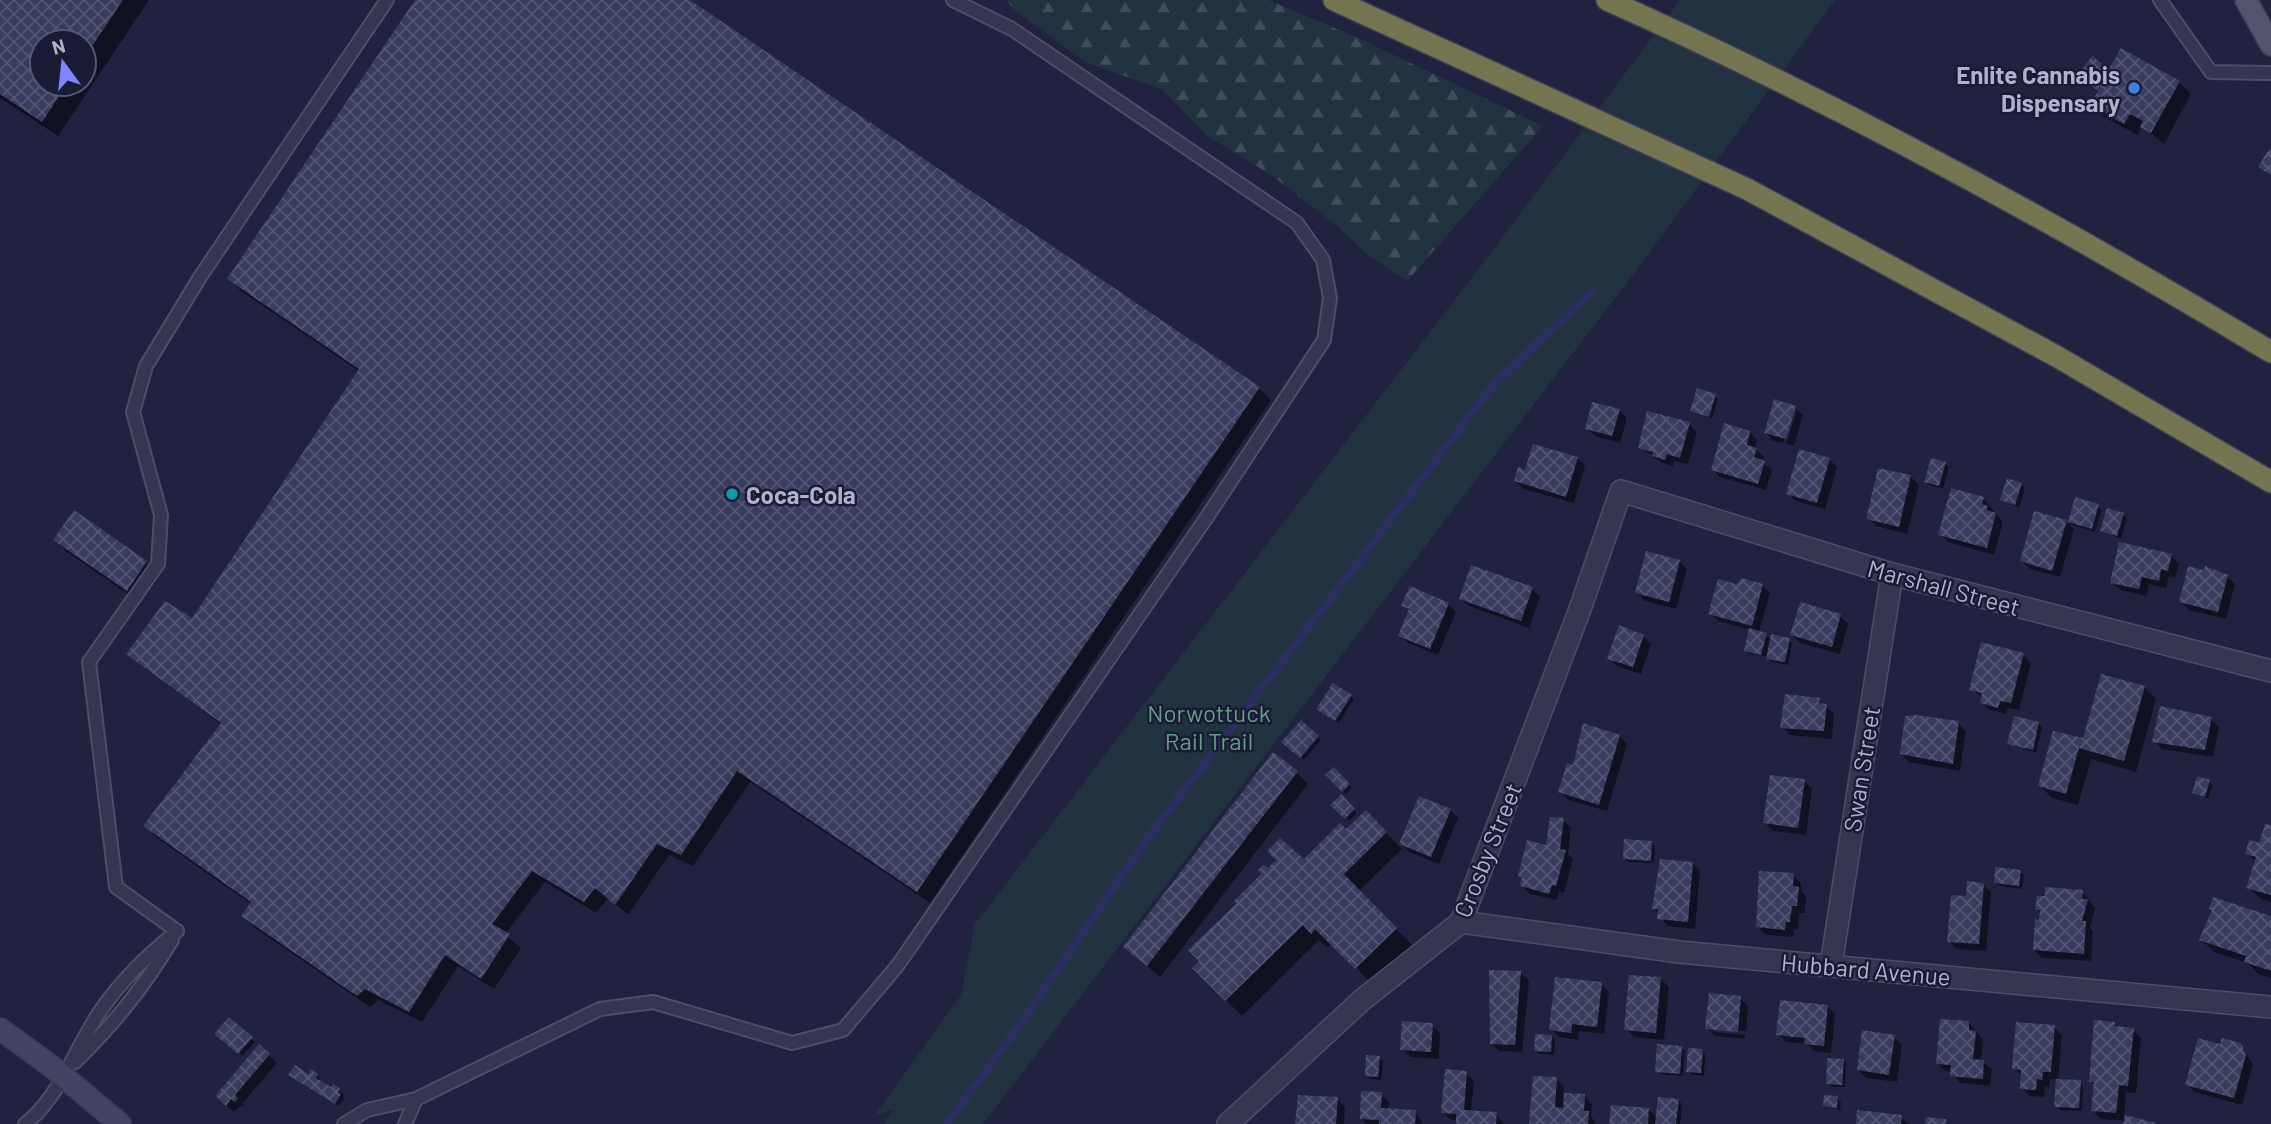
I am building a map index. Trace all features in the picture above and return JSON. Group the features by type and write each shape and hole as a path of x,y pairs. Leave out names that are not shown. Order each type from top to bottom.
{"highway":[{"path":"1334,0 1747,189 2056,356 2271,482"},
{"path":"1607,0 1807,96 2075,239 2271,352"}],"main road":[{"path":"2248,0 2271,22"},
{"path":"2248,0 2271,45"}],"street":[{"name":"Marshall Street","path":"1621,491 1892,574 2271,671"},
{"name":"Crosby Street","path":"1228,1124 1362,1000 1461,922 1621,491"},
{"name":"Swan Street","path":"1831,965 1892,574"},
{"name":"Hubbard Avenue","path":"1461,922 1679,952 2271,1007"},
{"path":"0,1029 120,1124"}],"lane":[{"path":"177,930 116,887 89,662 158,564 161,515 132,412 146,366 200,277 387,0"},
{"path":"344,1124 367,1110 416,1099 600,1009 653,1002 792,1043 843,1030 898,965 1208,517 1324,340 1330,298 1324,260 1297,223 1012,29 953,0"},
{"path":"2160,0 2211,72 2271,73"},
{"path":"61,1075 118,1020 150,978 177,930"},
{"path":"25,1124 48,1103 61,1075 100,1012 134,967 177,930"},
{"path":"405,1124 416,1099"}],"green space":[{"path":"1006,0 1268,0 1356,37 1543,126 1407,281 1368,255 1336,225 1274,177 1206,135 1163,90 1085,62 1016,11"},
{"name":"Norwottuck Rail Trail","path":"1680,0 1835,0 1632,276 983,1124 883,1124 893,1110 875,1115 961,995 975,924 1487,258"}],"building":[{"path":"0,0 123,0 98,37 98,28 28,28 28,98 58,98 42,122 0,94"},
{"name":"Coca-Cola","path":"415,0 690,0 1260,387 917,892 737,771 681,855 657,844 615,905 595,888 584,902 532,871 492,924 510,934 481,979 445,955 409,1012 365,989 357,996 241,916 251,902 143,826 221,723 126,654 165,601 192,618 359,369 227,279"},
{"path":"2121,48 2180,81 2151,133 2140,127 2143,121 2130,114 2124,124 2090,105 2098,91 2077,76 2092,56 2109,69"},
{"path":"2269,149 2271,151 2271,175 2258,167"},
{"path":"1697,388 1716,394 1709,417 1690,411"},
{"path":"1774,399 1796,406 1786,439 1764,433"},
{"path":"1592,402 1620,409 1612,436 1585,429"},
{"path":"1647,411 1690,422 1680,458 1667,454 1665,460 1652,456 1653,452 1638,448"},
{"path":"1724,423 1750,431 1747,445 1757,448 1754,457 1765,461 1758,484 1711,470"},
{"path":"1533,444 1578,457 1566,497 1514,481 1518,467 1525,470"},
{"path":"1799,449 1830,458 1817,503 1786,494"},
{"path":"1931,458 1946,462 1939,486 1924,482"},
{"path":"1878,468 1911,475 1899,527 1866,519"},
{"path":"2007,478 2022,483 2015,505 2000,500"},
{"path":"1951,488 1984,497 1982,504 1988,506 1987,510 1996,513 1987,548 1938,535"},
{"path":"2075,497 2099,504 2092,529 2068,522"},
{"path":"2107,508 2124,513 2117,536 2100,531"},
{"path":"74,510 147,561 127,591 53,540"},
{"path":"2034,511 2067,520 2052,571 2020,561"},
{"path":"2119,542 2172,554 2168,571 2161,569 2159,581 2142,577 2139,589 2110,583"},
{"path":"1646,551 1680,560 1669,602 1635,593"},
{"path":"1471,565 1533,587 1521,621 1459,599"},
{"path":"2188,566 2204,570 2205,566 2228,575 2218,612 2179,602"},
{"path":"1742,578 1763,584 1752,626 1708,614 1718,579 1736,584"},
{"path":"1410,586 1449,603 1430,649 1398,636 1409,609 1401,606"},
{"path":"1800,602 1841,614 1832,647 1790,635"},
{"path":"1619,625 1644,635 1633,667 1607,659"},
{"path":"1749,628 1767,633 1761,655 1744,651"},
{"path":"1771,634 1790,638 1785,662 1766,659"},
{"path":"1981,642 2024,653 2011,703 2000,701 1998,708 1980,703 1982,693 1969,690"},
{"path":"2101,674 2145,686 2124,761 2079,748 2066,794 2038,786 2053,731 2083,738"},
{"path":"1333,683 1352,695 1335,721 1316,709"},
{"path":"1785,694 1820,698 1819,703 1827,704 1824,731 1780,728"},
{"path":"2160,706 2212,717 2205,750 2152,742"},
{"path":"1905,716 1959,721 1953,764 1900,754"},
{"path":"2014,716 2039,722 2033,750 2007,744"},
{"path":"1301,720 1319,736 1300,758 1281,742"},
{"path":"1583,723 1620,735 1599,805 1558,792 1567,763 1573,765"},
{"path":"1273,752 1298,771 1147,966 1123,947"},
{"path":"1334,767 1350,784 1342,792 1325,775"},
{"path":"1770,775 1805,779 1798,828 1763,823"},
{"path":"2197,776 2210,780 2205,797 2192,793"},
{"path":"1341,794 1355,809 1345,819 1330,805"},
{"path":"1419,796 1451,809 1431,857 1399,844"},
{"path":"1366,810 1387,832 1344,874 1397,928 1355,969 1315,929 1311,934 1303,925 1225,1001 1192,968 1199,961 1188,950 1236,904 1234,901 1261,874 1258,870 1264,865 1268,868 1276,860 1267,851 1280,838 1304,859 1340,823 1346,829"},
{"path":"1550,817 1564,818 1560,849 1566,850 1556,886 1552,885 1549,894 1520,886 1522,877 1518,876 1527,840 1546,845"},
{"path":"2265,824 2271,825 2271,895 2246,888 2256,857 2245,854 2249,840 2259,843"},
{"path":"1624,839 1652,841 1651,861 1623,859"},
{"path":"1660,859 1693,862 1688,922 1657,919 1658,909 1652,909"},
{"path":"1995,867 2021,870 2019,886 1994,883"},
{"path":"1759,871 1794,873 1793,886 1799,887 1797,906 1792,906 1790,922 1786,922 1785,930 1756,927"},
{"path":"1967,881 1984,883 1979,944 1947,942 1951,895 1966,896"},
{"path":"2045,887 2083,890 2082,899 2088,899 2082,921 2086,921 2084,954 2033,950 2035,919 2039,920 2040,910 2035,910 2037,896 2045,896"},
{"path":"2213,897 2271,916 2271,971 2244,962 2246,956 2199,940 2212,910 2209,909"},
{"path":"1489,970 1521,971 1515,1045 1490,1044"},
{"path":"1629,975 1661,977 1656,1033 1624,1030"},
{"path":"1555,977 1602,982 1597,1027 1572,1024 1571,1033 1549,1030"},
{"path":"1709,993 1741,996 1738,1032 1705,1029"},
{"path":"1780,1000 1828,1005 1824,1046 1804,1044 1805,1038 1776,1035"},
{"path":"229,1017 253,1037 238,1054 214,1034"},
{"path":"1940,1019 1969,1021 1969,1030 1976,1031 1973,1059 1984,1060 1983,1079 1950,1076 1951,1065 1936,1064"},
{"path":"2094,1020 2115,1022 2115,1026 2134,1028 2128,1086 2119,1085 2116,1113 2091,1111 2094,1082 2089,1082"},
{"path":"1402,1021 1433,1023 1431,1052 1400,1050"},
{"path":"2016,1022 2055,1025 2051,1072 2043,1072 2042,1080 2037,1079 2036,1090 2020,1089 2021,1070 2012,1069"},
{"path":"1862,1030 1895,1035 1889,1075 1857,1070"},
{"path":"1535,1034 1552,1035 1551,1052 1534,1051"},
{"path":"2198,1038 2220,1044 2222,1038 2241,1043 2246,1055 2234,1098 2185,1085"},
{"path":"259,1044 270,1054 235,1095 238,1098 235,1102 231,1099 226,1106 215,1096"},
{"path":"1657,1044 1682,1046 1680,1074 1655,1072"},
{"path":"1688,1048 1703,1049 1701,1073 1686,1072"},
{"path":"1366,1055 1380,1056 1378,1077 1365,1076"},
{"path":"1827,1058 1844,1059 1842,1085 1826,1084"},
{"path":"295,1065 308,1074 311,1069 318,1074 316,1078 331,1087 333,1084 340,1088 338,1092 341,1094 335,1104 288,1075"},
{"path":"1445,1069 1467,1071 1464,1110 1497,1112 1496,1124 1456,1124 1456,1114 1441,1113"},
{"path":"1533,1076 1557,1077 1555,1107 1563,1108 1564,1093 1585,1094 1584,1111 1589,1111 1588,1124 1529,1124"},
{"path":"2056,1079 2081,1080 2079,1108 2054,1107"},
{"path":"1361,1091 1382,1092 1381,1108 1416,1110 1415,1124 1379,1124 1379,1120 1360,1119"},
{"path":"1298,1095 1338,1097 1336,1124 1295,1124"},
{"path":"1824,1095 1838,1096 1837,1108 1823,1106"},
{"path":"1658,1097 1679,1099 1676,1124 1655,1124"},
{"path":"1611,1105 1649,1108 1648,1124 1609,1124"},
{"path":"1857,1110 1902,1115 1901,1124 1856,1124"},
{"path":"2125,1115 2156,1123 2156,1124 2123,1124"},
{"path":"1926,1117 1946,1119 1946,1124 1925,1124"}],"waterway":[{"path":"947,1124 1021,1023 1147,839 1493,385 1592,291"}],"place":[{"name":"Enlite Cannabis Dispensary","path":"2134,88"},
{"name":"Coca-Cola","path":"732,494"}]}
